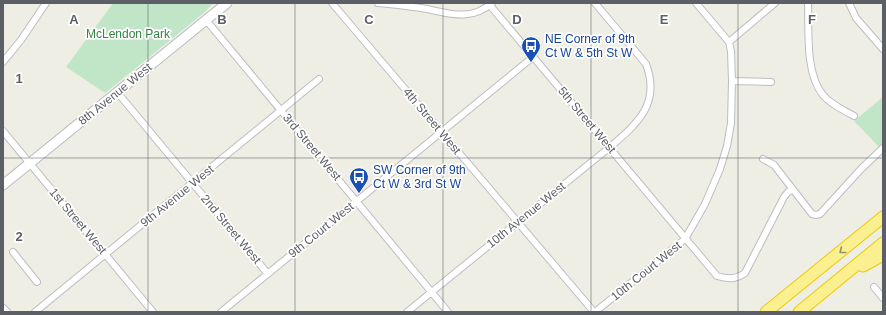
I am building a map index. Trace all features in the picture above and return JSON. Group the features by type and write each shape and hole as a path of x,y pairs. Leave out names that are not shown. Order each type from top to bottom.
{"highway":[{"path":"859,237 883,208"},
{"path":"766,312 883,217"},
{"path":"799,312 883,243"},
{"path":"824,292 863,266 883,255"}],"main road":[{"name":"8th Avenue West","path":"3,185 227,3"}],"street":[{"path":"3,62 21,40 46,3"},
{"name":"4th Street West","path":"332,3 595,312"},
{"path":"378,3 422,8 455,15 479,11 490,4"},
{"name":"10th Avenue West","path":"407,312 610,147 634,126 642,115 650,95 650,72 646,64 595,3"},
{"path":"696,3 729,42 775,3"},
{"path":"808,3 810,64 816,84 824,96 831,102 854,116"},
{"path":"849,3 856,18 883,49"},
{"name":"5th Street West","path":"490,4 716,276 728,279 740,276 744,273 784,197 792,190"},
{"name":"3rd Street West","path":"206,20 448,312"},
{"name":"10th Court West","path":"595,312 685,239 705,204 720,168 727,146 731,123 732,81 731,51 729,42"},
{"name":"9th Court West","path":"221,312 533,57"},
{"name":"9th Avenue West","path":"35,312 319,79"},
{"path":"732,81 771,82"},
{"name":"2nd Street West","path":"118,92 268,274"},
{"name":"1st Street West","path":"3,131 153,312"},
{"path":"763,160 774,165 812,214 816,215 820,214 883,148"},
{"path":"13,252 37,282"},
{"path":"874,287 883,298"},
{"path":"3,309 6,312"}],"green space":[{"name":"McLendon Park","path":"113,3 213,3 205,12 105,93 66,67"},
{"path":"883,97 883,144 879,147 854,121"}],"place":[{"name":"NE Corner of 9th Ct W & 5th St W","path":"531,63"},
{"name":"SW Corner of 9th Ct W & 3rd St W","path":"359,194"}]}
